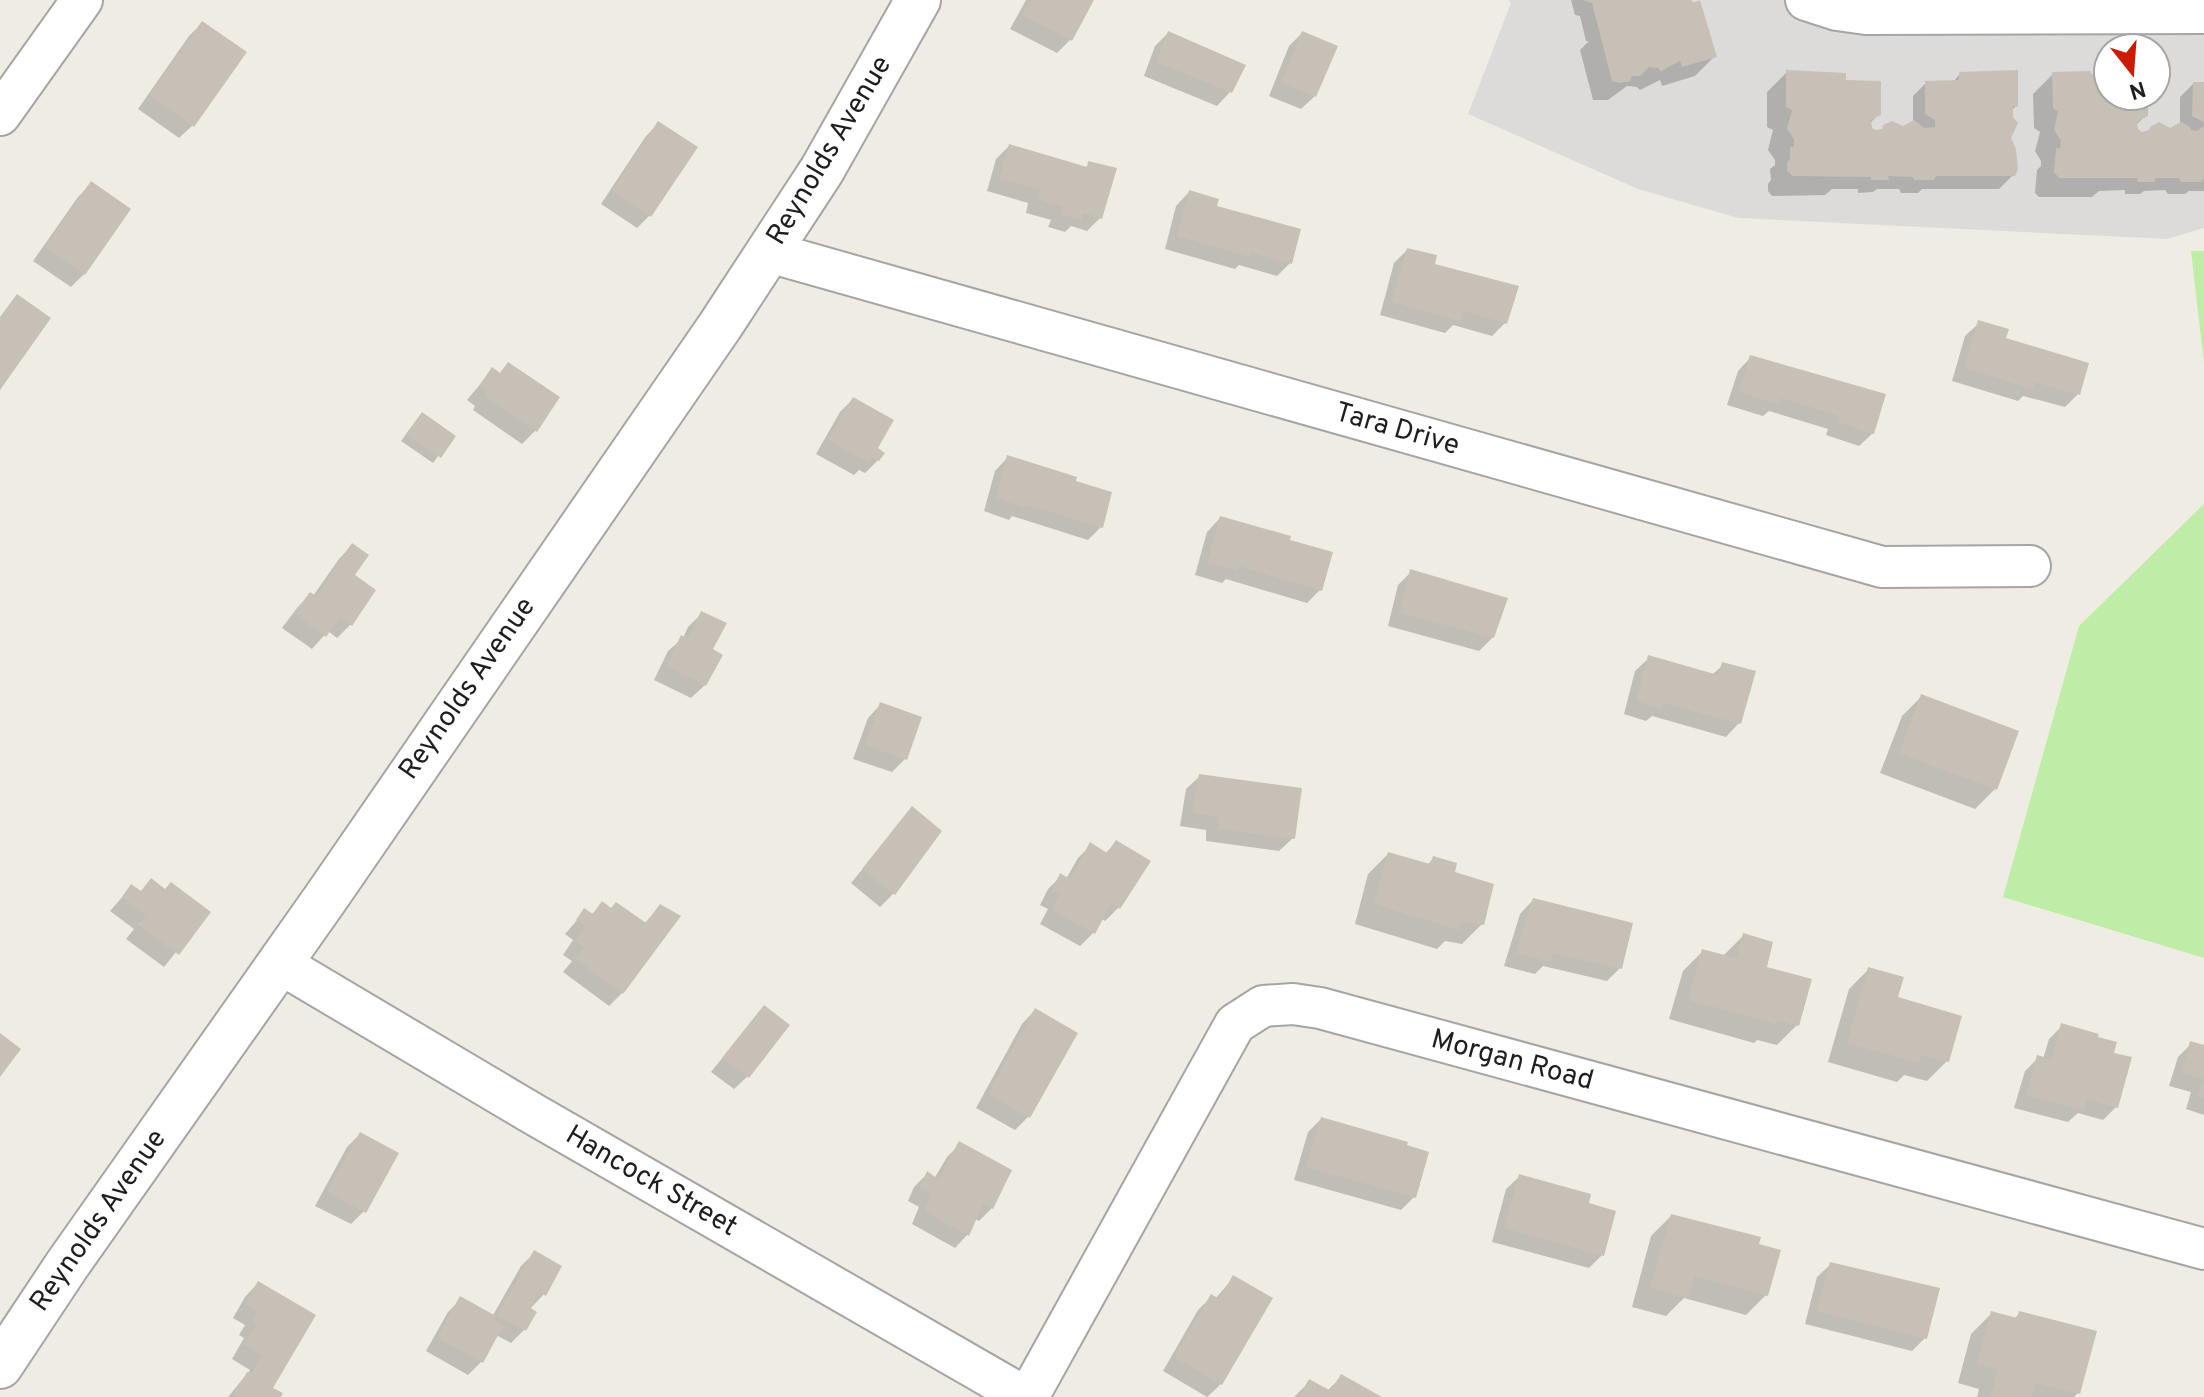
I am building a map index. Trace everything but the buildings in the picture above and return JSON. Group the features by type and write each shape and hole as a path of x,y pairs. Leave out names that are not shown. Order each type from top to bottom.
{"street":[{"path":"0,115 82,0"},
{"name":"Reynolds Avenue","path":"0,1366 769,252 822,170 918,0"},
{"path":"1806,0 1837,10 1866,14 2075,7 2204,13"},
{"name":"Tara Drive","path":"769,252 1882,567 2030,566"},
{"name":"Hancock Street","path":"279,963 530,1112 1027,1397"},
{"name":"Morgan Road","path":"1027,1397 1235,1024 1263,1006 1293,1004 1320,1008 2204,1249"}],"shaded area":[{"path":"1508,0 2204,0 2204,228 2167,239 1738,218 1638,189 1468,114 1511,3"}],"green space":[{"path":"2191,251 2204,251 2204,363"},
{"path":"2204,504 2204,958 2003,897 2079,626"}]}
